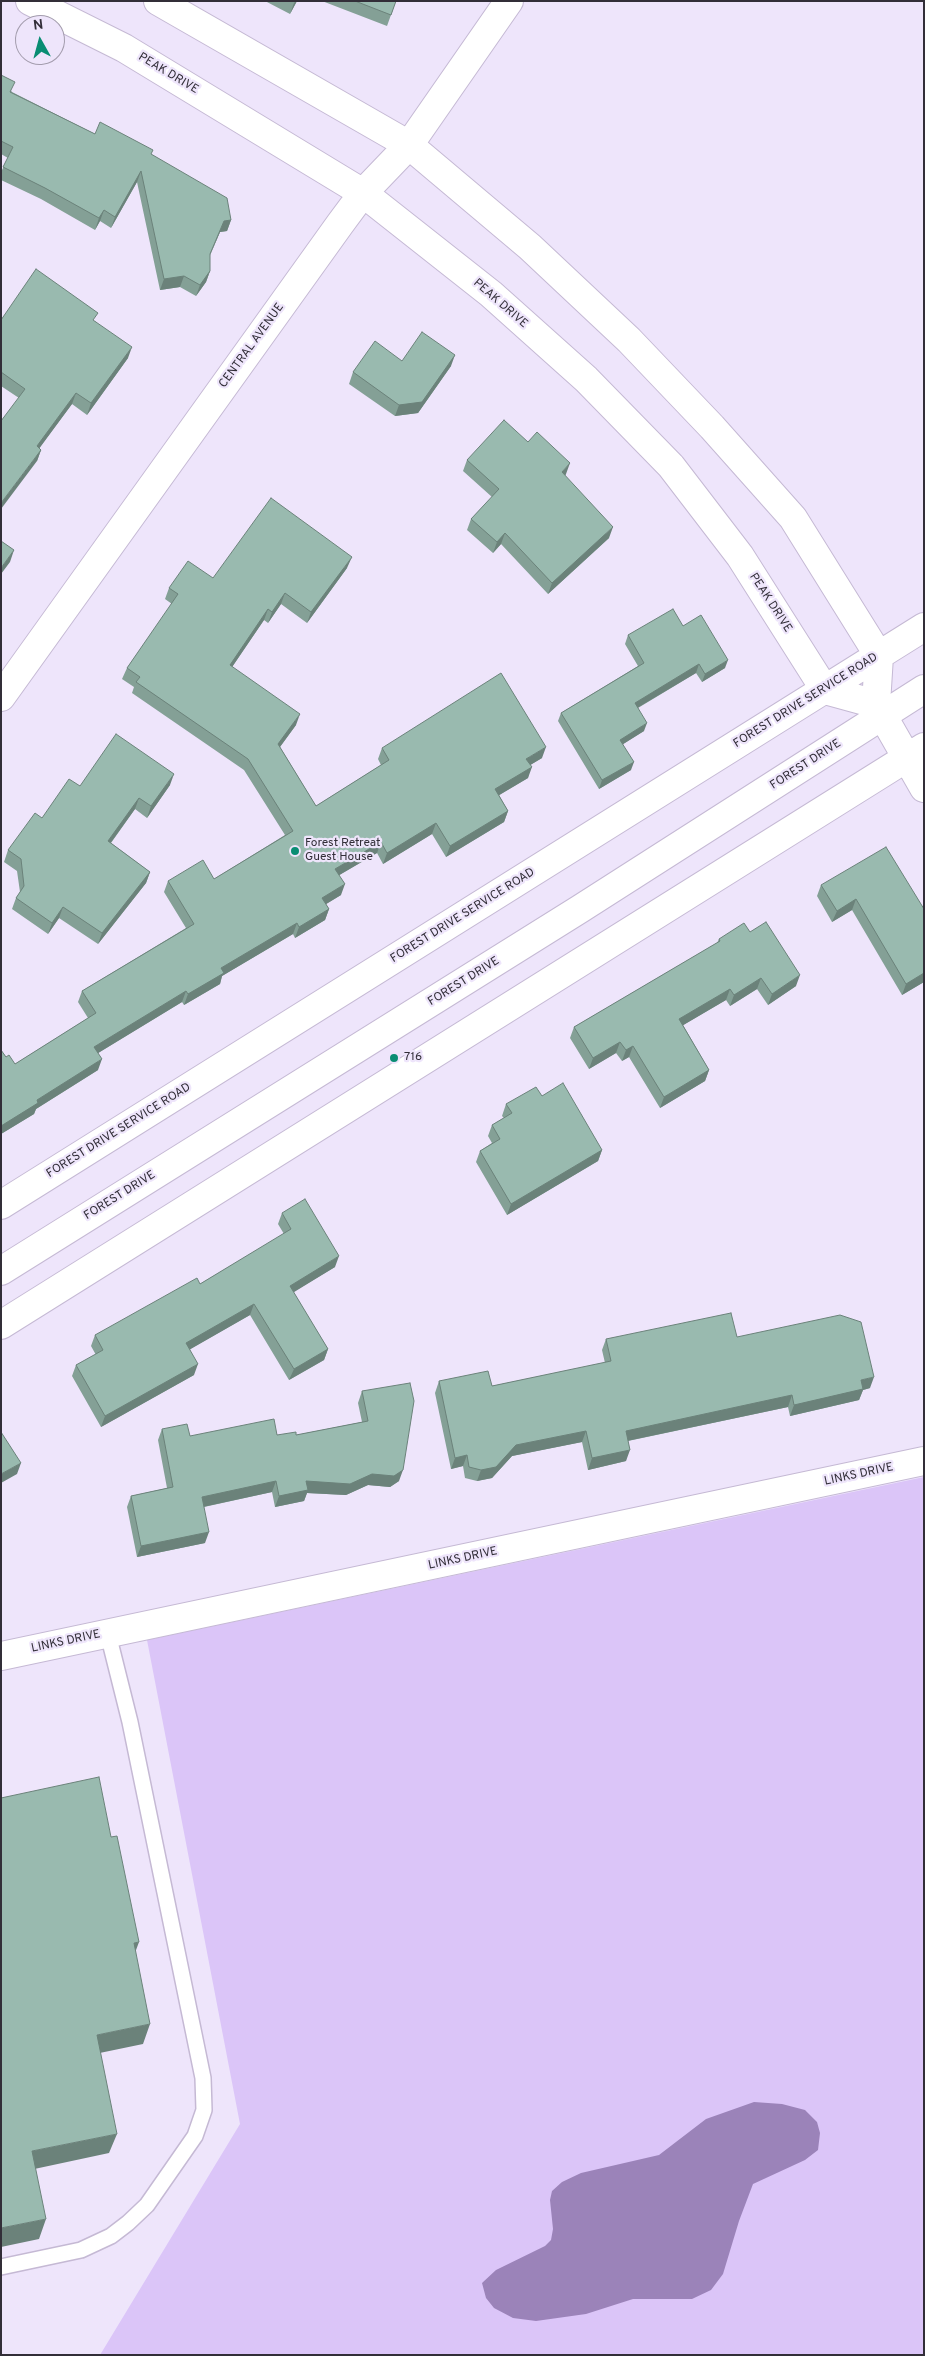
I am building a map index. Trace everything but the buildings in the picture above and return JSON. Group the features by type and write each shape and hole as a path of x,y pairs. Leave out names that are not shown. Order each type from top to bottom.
{"street":[{"name":"PEAK DRIVE","path":"30,1 124,48 363,193 491,294 586,379 671,466 740,556 825,690"},
{"path":"158,1 409,144 537,253 629,340 712,427 793,518 879,656 879,711"},
{"name":"CENTRAL AVENUE","path":"1,697 363,193 409,144 509,1"},
{"name":"FOREST DRIVE SERVICE ROAD","path":"1,1205 924,627"},
{"name":"FOREST DRIVE","path":"1,1271 580,909 879,711 924,689"},
{"path":"825,690 879,711 916,752 924,788"},
{"path":"1,1324 916,752"},
{"name":"LINKS DRIVE","path":"1,1656 924,1461"}],"lane":[{"path":"1,2267 81,2250 111,2236 128,2223 147,2204 195,2136 204,2110 203,2078 130,1722 108,1634"}],"shaded area":[{"path":"924,1477 924,2355 100,2355 240,2124 147,1640"},
{"path":"754,2102 782,2104 805,2110 817,2122 820,2133 818,2150 805,2160 753,2184 739,2221 723,2274 711,2290 692,2299 633,2299 586,2314 536,2321 513,2318 494,2308 486,2298 482,2283 496,2270 545,2246 551,2240 553,2229 550,2200 552,2191 562,2182 581,2173 659,2155 706,2119"}],"place":[{"name":"Forest Retreat Guest House","path":"295,851"},
{"name":"716","path":"394,1058"}]}
